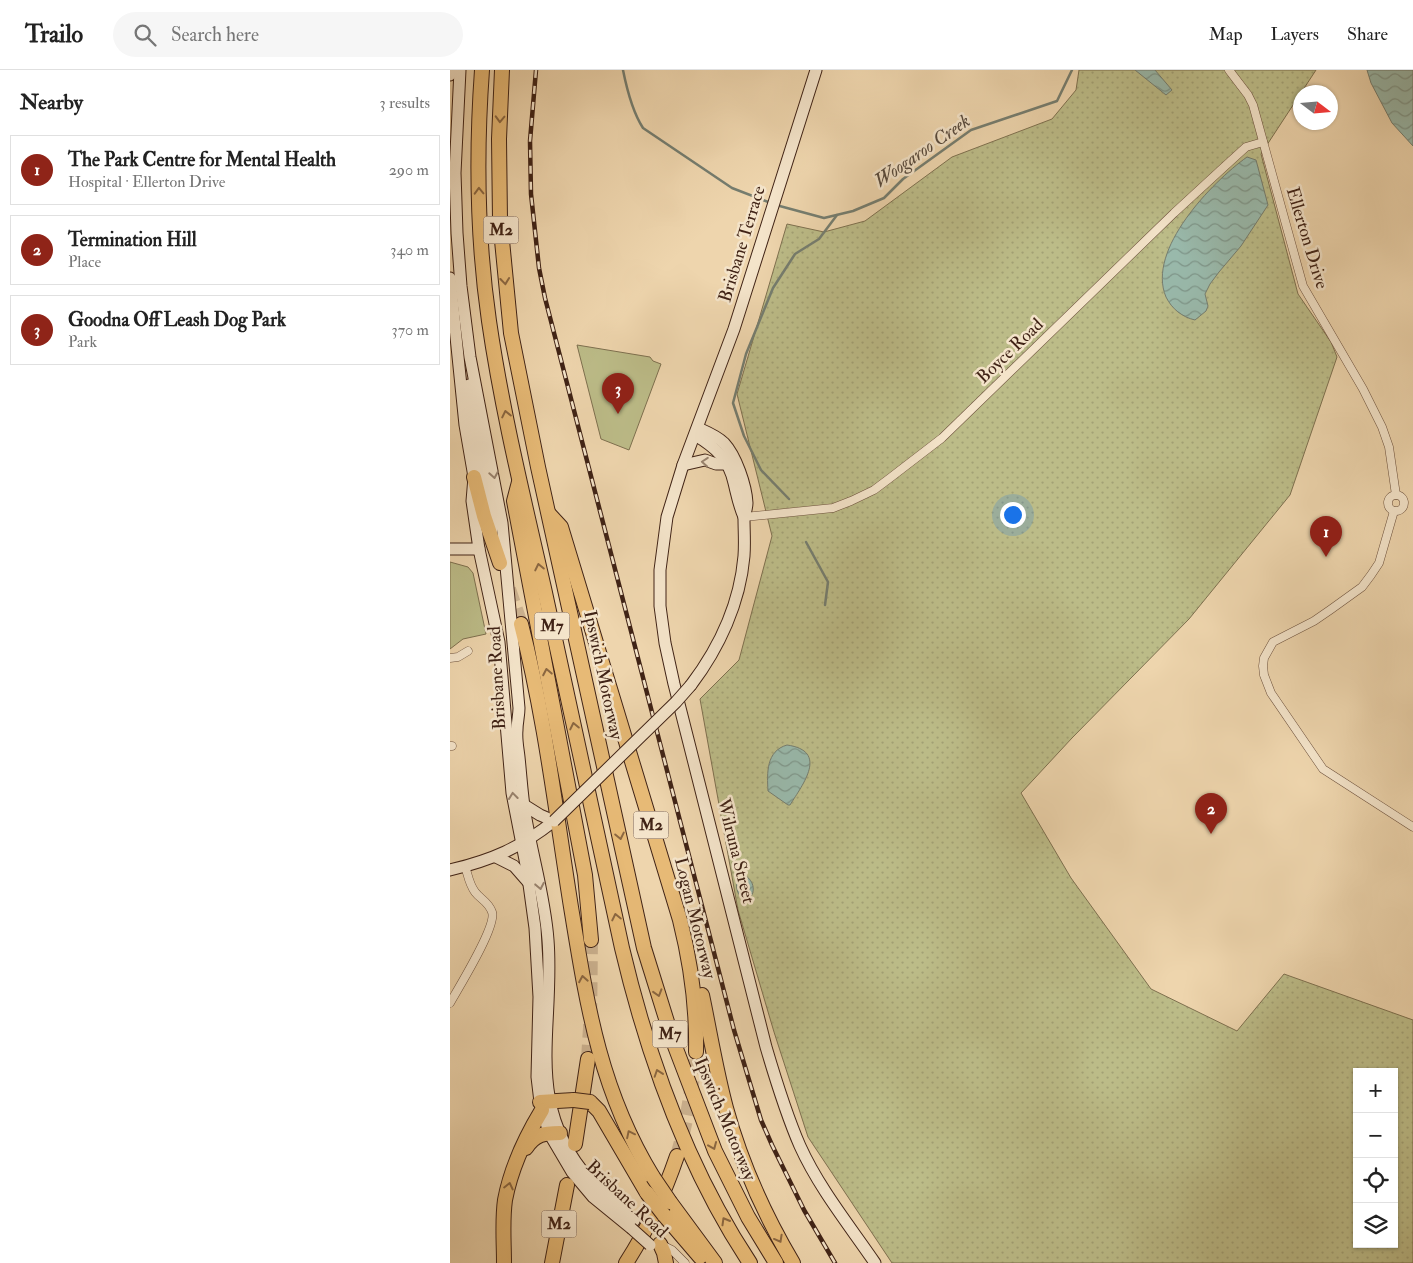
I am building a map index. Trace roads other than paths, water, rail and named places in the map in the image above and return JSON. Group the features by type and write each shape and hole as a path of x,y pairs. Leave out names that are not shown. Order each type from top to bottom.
{"highway":[{"name":"M2","path":"482,70 478,155 480,219 486,291 494,354 520,478 514,501 582,858 591,940"},
{"name":"Ipswich Motorway","path":"502,70 498,175 504,273 517,369 644,948 673,1041 715,1151 748,1217 776,1263"},
{"path":"474,477 490,536 500,563"},
{"name":"M7","path":"520,478 622,948 638,1010 672,1113 722,1216 750,1263"},
{"name":"Logan Motorway","path":"548,513 561,526 680,920 692,975 696,1012 696,1052"},
{"path":"521,624 535,685 592,1027 609,1085 620,1114 653,1177 715,1263"},
{"path":"692,975 702,994 718,1076 733,1133 765,1212 793,1263"},
{"path":"575,1144 588,1059"},
{"path":"504,1263 505,1202 523,1142 544,1105 574,1100 590,1102 596,1107 647,1193 706,1263"},
{"path":"518,1156 535,1137 554,1133"},
{"path":"626,1263 653,1216 677,1156"},
{"name":"M2","path":"552,1263 566,1185"},
{"path":"654,1243 668,1261"}],"main road":[{"path":"450,70 450,75"},
{"name":"Brisbane Road","path":"460,70 456,145 456,210 461,286 470,357 488,441 503,531 519,717 517,730 524,805 528,882 539,974 536,1070 544,1105 554,1133 589,1179 632,1225 654,1243"},
{"name":"Brisbane Terrace","path":"696,432 728,349 816,70"},
{"name":"Brisbane Road","path":"450,278 465,425 474,477 472,501 479,549 499,642 512,793 544,907 548,940 549,973 544,1105"},
{"path":"470,357 468,367 475,435 494,521 490,536 479,549"},
{"path":"450,870 496,857 526,841 551,822 676,702 691,685 713,653 724,631 737,596 744,558 744,517 747,504 742,478 734,458 719,439 696,432"},
{"path":"696,432 723,456 728,464 739,506 744,517"},
{"name":"Wilruna Street","path":"696,432 683,465 667,518 660,570 660,606 669,662 780,1096 805,1155 827,1193 875,1263"},
{"path":"683,465 705,460 716,464 728,464"},
{"path":"450,549 479,549 485,556 490,568 498,606 517,730"},
{"path":"524,805 551,822"},
{"path":"496,857 514,866 528,882"}],"street":[{"name":"Ellerton Drive","path":"1229,70 1248,95 1253,105 1303,286 1363,389 1382,427 1388,447 1396,495"},
{"name":"Boyce Road","path":"744,517 832,508 874,490 942,438 1168,219 1246,147 1263,142"},
{"path":"1396,495 1401,496 1404,503 1401,510 1394,511 1390,509 1388,502 1391,496 1396,495"},
{"path":"1394,511 1379,563 1362,586 1314,621 1274,642 1264,658 1264,675 1271,693 1323,769 1413,827"},
{"path":"450,658 458,657 468,651"},
{"path":"450,1003 490,929 493,914 487,901 475,892 469,881 465,866"},
{"path":"654,1243 672,1250 685,1263"}],"water":[{"path":"1135,70 1155,70 1172,90 1166,95"},
{"path":"1367,70 1413,70 1413,146 1392,123 1371,83"},
{"path":"1247,157 1256,160 1268,205 1241,246 1210,284 1205,294 1208,306 1206,311 1195,320 1190,319 1178,312 1166,297 1162,279 1165,259 1186,219 1201,200 1233,168"},
{"path":"787,745 800,748 807,754 810,761 806,778 790,805 768,791 768,770 771,757 780,748"},
{"path":"741,874 751,881 753,891 750,898 741,898 738,893 737,881"}],"waterway":[{"name":"Woogaroo Creek","path":"623,70 628,93 643,128 732,188 771,203"},
{"name":"Woogaroo Creek","path":"776,205 824,218 853,211 884,198 903,179 971,130 1057,101 1072,70"},
{"path":"789,499 761,470 744,436 733,403 746,354 773,288 795,254 819,239 837,215"},
{"path":"806,542 828,582 825,605"}],"tunnel":[{"path":"509,589 521,624"},
{"path":"588,1059 591,940"},
{"path":"677,1156 689,1105 696,1052"}],"railway":[{"path":"536,70 530,141 531,194 539,268 545,298 734,1030 761,1120 804,1210 835,1263"}],"place":[{"name":"Goodna Off Leash Dog Park","path":"618,414"},
{"name":"The Park Centre for Mental Health","path":"1326,557"},
{"name":"Termination Hill","path":"1211,834"}]}
